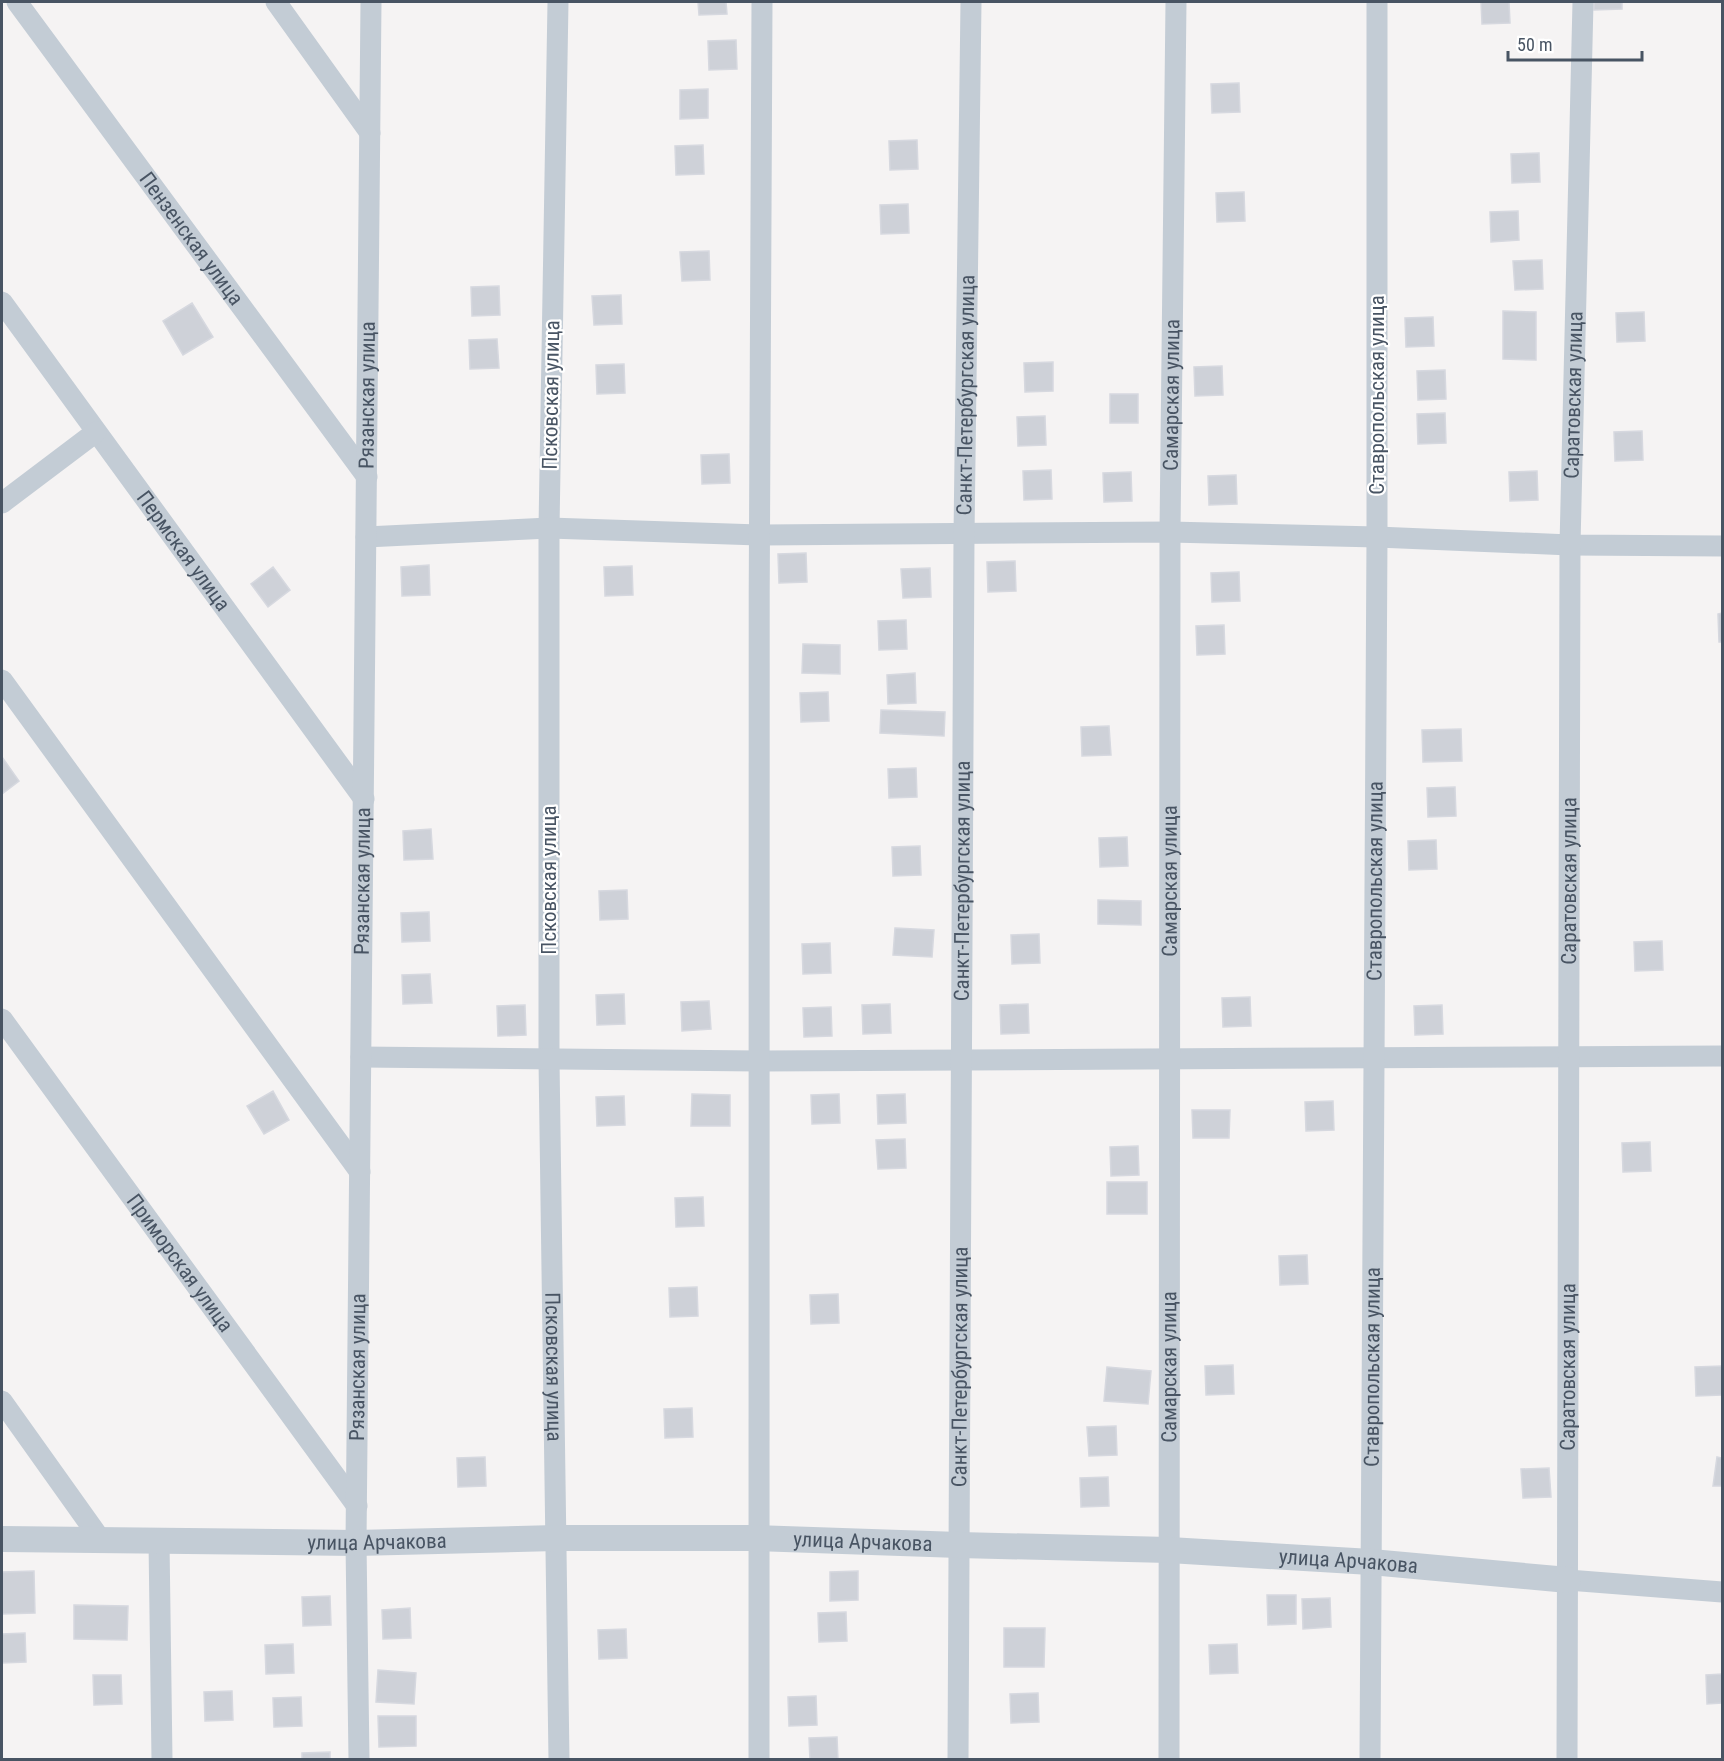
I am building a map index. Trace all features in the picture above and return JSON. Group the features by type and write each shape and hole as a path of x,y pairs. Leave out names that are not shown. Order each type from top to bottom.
{"street":[{"name":"Пензенская улица","path":"17,2 367,477"},
{"path":"276,2 370,133"},
{"name":"Рязанская улица","path":"359,1760 356,1543 371,2"},
{"name":"Псковская улица","path":"558,2 549,528 549,1060 559,1760"},
{"path":"759,1760 758,1061 762,2"},
{"name":"Санкт-Петербургская улица","path":"958,1760 964,535 971,2"},
{"name":"Самарская улица","path":"1169,1760 1170,532 1176,2"},
{"name":"Ставропольская улица","path":"1370,1760 1377,537 1377,2"},
{"name":"Саратовская улица","path":"1567,1760 1570,545 1583,2"},
{"name":"Пермская улица","path":"2,302 363,799"},
{"path":"2,503 96,432"},
{"path":"366,537 549,528 759,535 1170,532 1570,545 1722,546"},
{"path":"2,680 360,1172"},
{"name":"Приморская улица","path":"2,1019 357,1506"},
{"path":"361,1057 758,1061 1722,1056"},
{"path":"2,1401 101,1540"},
{"name":"улица Арчакова","path":"2,1539 356,1543 556,1538 758,1538 1169,1550 1371,1562 1722,1592"},
{"path":"159,1541 162,1760"}],"building":[{"path":"698,2 726,2 727,14 699,15"},
{"path":"1481,2 1509,2 1510,23 1482,24"},
{"path":"1594,2 1622,2 1622,9 1594,10"},
{"path":"736,40 737,69 709,70 708,41"},
{"path":"1239,83 1240,112 1212,113 1211,84"},
{"path":"708,89 708,118 680,119 680,90"},
{"path":"917,140 918,169 890,170 889,141"},
{"path":"703,145 704,174 676,175 675,146"},
{"path":"1539,153 1540,182 1512,183 1511,154"},
{"path":"1244,192 1245,221 1217,222 1216,193"},
{"path":"908,204 909,233 881,234 880,205"},
{"path":"1518,211 1519,240 1491,242 1490,212"},
{"path":"709,251 710,280 682,281 680,252"},
{"path":"1542,260 1543,289 1515,290 1513,261"},
{"path":"499,286 500,315 472,316 471,287"},
{"path":"621,295 622,324 594,325 592,296"},
{"path":"192,303 213,337 183,355 163,321"},
{"path":"1503,311 1536,312 1536,360 1503,359"},
{"path":"1644,312 1645,341 1617,342 1616,313"},
{"path":"1433,317 1434,346 1406,347 1405,318"},
{"path":"497,339 499,368 470,369 469,340"},
{"path":"1053,362 1053,391 1025,392 1024,363"},
{"path":"624,364 625,393 597,394 596,365"},
{"path":"1222,366 1223,395 1195,396 1194,367"},
{"path":"1445,370 1446,399 1418,400 1417,371"},
{"path":"1110,394 1138,394 1138,423 1110,423"},
{"path":"1445,413 1446,443 1418,444 1417,414"},
{"path":"1045,416 1046,445 1018,446 1017,417"},
{"path":"1642,431 1643,460 1615,461 1614,432"},
{"path":"729,454 730,483 702,484 701,455"},
{"path":"1051,470 1052,499 1024,500 1023,471"},
{"path":"1537,471 1538,500 1510,501 1509,472"},
{"path":"1131,472 1132,501 1104,502 1103,473"},
{"path":"1236,475 1237,504 1209,505 1208,476"},
{"path":"806,553 807,582 779,583 778,554"},
{"path":"1015,561 1016,591 988,592 987,562"},
{"path":"429,565 430,595 402,596 401,567"},
{"path":"632,566 633,595 605,596 604,567"},
{"path":"273,567 290,590 268,607 251,584"},
{"path":"930,568 931,597 903,598 901,569"},
{"path":"1239,572 1240,601 1212,602 1211,573"},
{"path":"1722,613 1722,642 1719,642 1718,614"},
{"path":"906,620 907,649 879,650 878,621"},
{"path":"1224,625 1225,654 1197,655 1196,626"},
{"path":"803,644 840,645 840,674 802,673"},
{"path":"915,673 916,703 888,704 887,675"},
{"path":"828,692 829,721 801,722 800,693"},
{"path":"881,710 945,712 944,736 880,733"},
{"path":"1109,726 1111,755 1082,756 1081,727"},
{"path":"1461,729 1462,761 1423,762 1422,730"},
{"path":"2,757 19,781 2,794"},
{"path":"916,768 917,797 889,798 888,769"},
{"path":"1455,787 1456,816 1428,817 1427,788"},
{"path":"431,829 433,859 404,860 403,831"},
{"path":"1127,837 1128,866 1100,867 1099,838"},
{"path":"1436,840 1437,869 1409,870 1408,841"},
{"path":"920,846 921,875 893,876 892,847"},
{"path":"627,890 628,919 600,920 599,891"},
{"path":"1098,900 1141,901 1141,925 1098,924"},
{"path":"429,912 430,941 402,942 401,913"},
{"path":"895,928 934,930 932,957 893,955"},
{"path":"1039,934 1040,963 1012,964 1011,935"},
{"path":"1662,941 1663,970 1635,971 1634,942"},
{"path":"830,943 831,973 803,974 802,944"},
{"path":"430,974 432,1003 403,1004 402,975"},
{"path":"624,994 625,1024 597,1025 596,995"},
{"path":"1250,997 1251,1026 1223,1027 1222,998"},
{"path":"709,1001 711,1029 682,1031 681,1002"},
{"path":"890,1004 891,1033 863,1034 862,1005"},
{"path":"1028,1004 1029,1033 1001,1034 1000,1005"},
{"path":"525,1005 526,1035 498,1036 497,1006"},
{"path":"1442,1005 1443,1034 1415,1035 1414,1006"},
{"path":"831,1007 832,1036 804,1037 803,1008"},
{"path":"273,1091 289,1120 264,1134 247,1106"},
{"path":"692,1094 730,1095 730,1126 691,1126"},
{"path":"839,1094 840,1123 812,1124 811,1095"},
{"path":"905,1094 906,1123 878,1124 877,1095"},
{"path":"624,1096 625,1125 597,1126 596,1097"},
{"path":"1333,1101 1334,1130 1306,1131 1305,1102"},
{"path":"1192,1110 1230,1110 1229,1138 1193,1138"},
{"path":"905,1139 906,1168 878,1169 876,1140"},
{"path":"1650,1142 1651,1171 1623,1172 1622,1143"},
{"path":"1138,1146 1139,1175 1111,1176 1110,1147"},
{"path":"1107,1182 1147,1182 1147,1214 1107,1214"},
{"path":"703,1197 704,1226 676,1227 675,1198"},
{"path":"1307,1255 1308,1284 1280,1285 1279,1256"},
{"path":"697,1287 698,1316 670,1317 669,1288"},
{"path":"838,1294 839,1323 811,1324 810,1295"},
{"path":"1233,1365 1234,1394 1206,1395 1205,1366"},
{"path":"1722,1366 1722,1395 1696,1396 1695,1367"},
{"path":"1107,1367 1151,1371 1148,1404 1104,1401"},
{"path":"692,1408 693,1437 665,1438 664,1409"},
{"path":"1116,1426 1117,1455 1089,1456 1087,1427"},
{"path":"485,1457 486,1486 458,1487 457,1458"},
{"path":"1717,1457 1722,1458 1722,1486 1713,1486"},
{"path":"1549,1468 1551,1497 1523,1498 1521,1469"},
{"path":"1108,1477 1109,1506 1081,1507 1080,1478"},
{"path":"34,1571 35,1613 2,1614 2,1572"},
{"path":"858,1571 858,1600 830,1601 830,1572"},
{"path":"1267,1595 1296,1595 1296,1624 1268,1625"},
{"path":"330,1596 331,1625 303,1626 302,1597"},
{"path":"1330,1598 1331,1627 1303,1629 1302,1599"},
{"path":"74,1605 128,1606 127,1640 74,1639"},
{"path":"410,1608 411,1638 383,1639 382,1610"},
{"path":"846,1612 847,1641 819,1642 818,1613"},
{"path":"1004,1628 1045,1628 1044,1667 1004,1667"},
{"path":"626,1629 627,1658 599,1659 598,1630"},
{"path":"25,1633 26,1662 2,1663 2,1634"},
{"path":"293,1644 294,1673 266,1674 265,1645"},
{"path":"1237,1644 1238,1673 1210,1674 1209,1645"},
{"path":"378,1670 416,1673 414,1704 376,1702"},
{"path":"1722,1674 1722,1703 1707,1704 1706,1675"},
{"path":"93,1675 121,1675 122,1704 94,1705"},
{"path":"232,1691 233,1720 205,1721 204,1692"},
{"path":"1038,1693 1039,1722 1011,1723 1010,1694"},
{"path":"816,1696 817,1725 789,1726 788,1697"},
{"path":"301,1697 302,1726 274,1727 273,1698"},
{"path":"378,1716 416,1716 416,1746 379,1747"},
{"path":"837,1737 838,1760 810,1760 809,1738"},
{"path":"330,1752 330,1760 302,1760 302,1753"}]}
